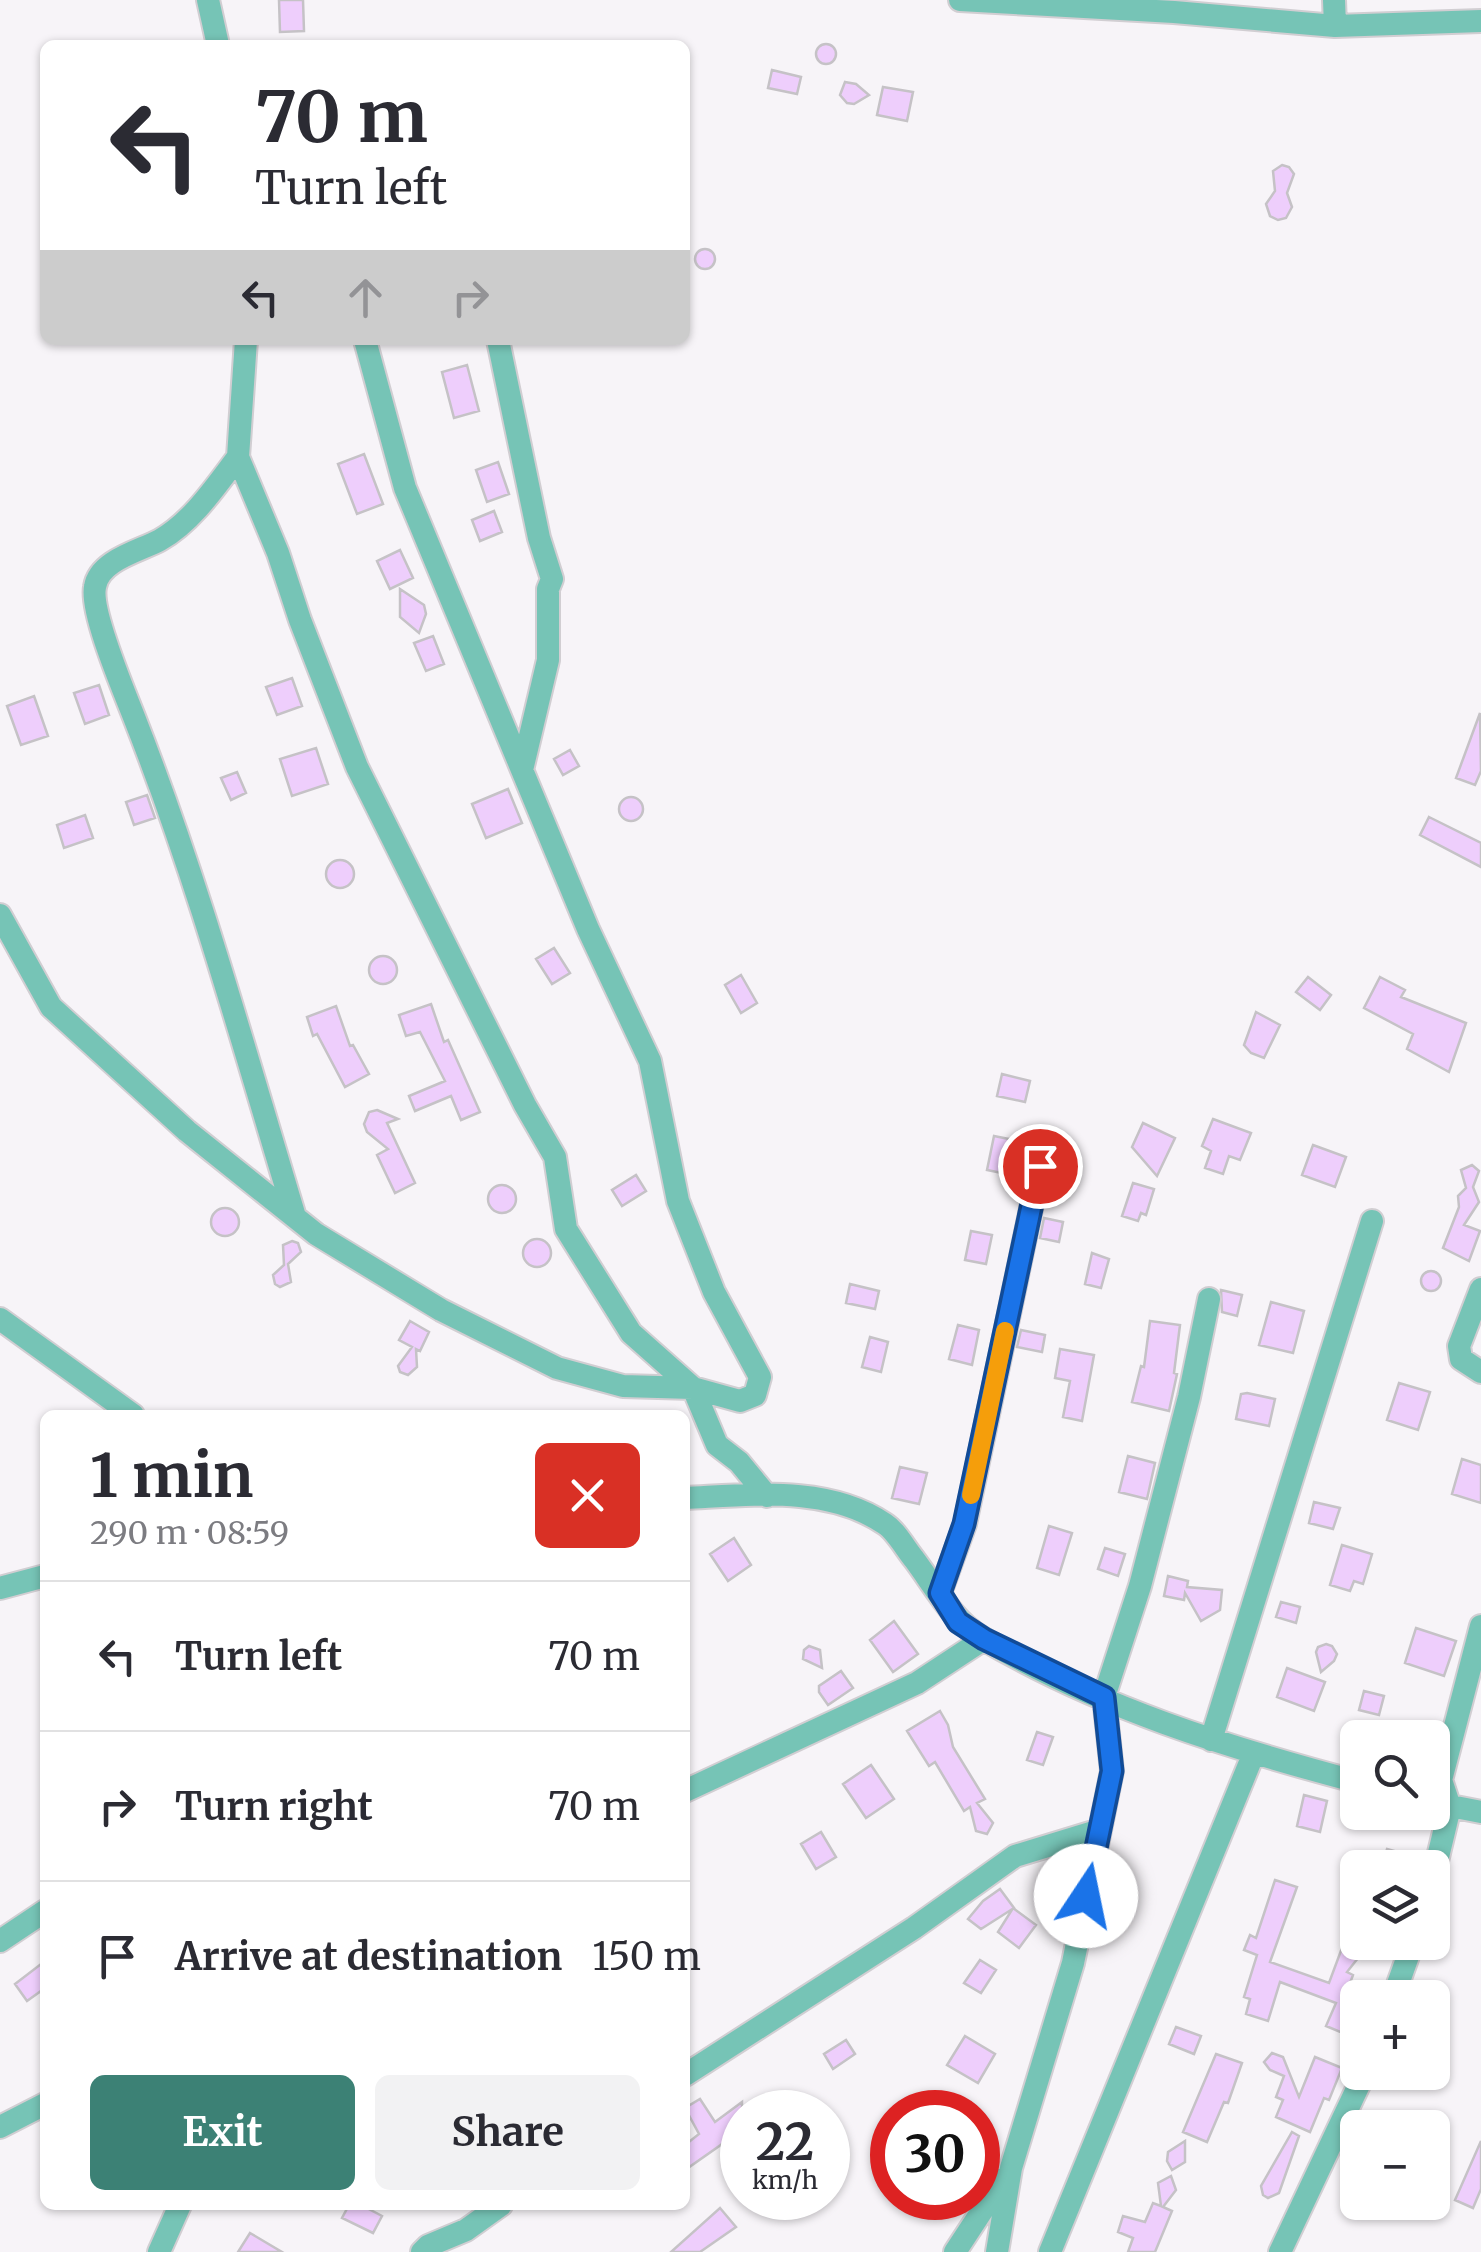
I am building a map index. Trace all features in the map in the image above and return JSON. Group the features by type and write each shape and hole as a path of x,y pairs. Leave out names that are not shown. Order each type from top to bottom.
{"street":[{"path":"208,0 217,40"},
{"path":"960,0 1141,6 1335,26 1481,21"},
{"path":"1334,0 1335,26"},
{"path":"246,345 238,458 358,766 524,1105 554,1157 566,1229 631,1333 694,1388 717,1446 738,1462 767,1496"},
{"path":"0,915 51,1008 187,1131 316,1234 440,1310 557,1368 623,1386 694,1388 740,1401 755,1394 760,1378 714,1292 678,1201 650,1061 588,928 405,488 366,345"},
{"path":"499,345 539,538 552,579 548,589 548,660 522,770"},
{"path":"238,458 202,503 164,538 104,568 95,586 116,670 183,848 294,1216"},
{"path":"940,1593 964,1524 1040,1166"},
{"path":"1211,1740 1372,1221"},
{"path":"1481,1289 1458,1346 1461,1360 1481,1372"},
{"path":"997,2252 1011,2168 1073,1963 1112,1771 1104,1697 1140,1586 1189,1397 1209,1299"},
{"path":"0,1318 125,1410"},
{"path":"690,1498 831,1499 887,1525 958,1622 984,1639 1104,1697 1211,1740 1340,1777"},
{"path":"0,1588 40,1577"},
{"path":"1450,1745 1481,1626"},
{"path":"690,1789 917,1683 984,1639"},
{"path":"1050,2252 1252,1754"},
{"path":"1450,1806 1481,1812"},
{"path":"690,2072 914,1928 1015,1856 1100,1830"},
{"path":"0,1941 40,1914"},
{"path":"1280,2252 1356,2090"},
{"path":"0,2127 40,2107"},
{"path":"955,2252 1011,2168"},
{"path":"159,2252 178,2210"},
{"path":"422,2252 466,2230 494,2210"}],"building":[{"path":"279,0 303,0 304,31 280,32"},
{"path":"826,44 836,54 826,64 816,54"},
{"path":"772,70 801,77 797,94 768,88"},
{"path":"845,82 856,84 869,95 854,104 847,103 840,95"},
{"path":"883,87 913,92 907,121 877,115"},
{"path":"1282,165 1294,174 1287,193 1292,207 1286,218 1278,220 1270,216 1266,204 1275,191 1273,171"},
{"path":"701,249 709,249 715,259 709,269 701,269 695,263 695,255"},
{"path":"467,365 479,411 454,418 442,372"},
{"path":"364,454 383,504 357,514 338,464"},
{"path":"498,462 509,494 487,502 476,470"},
{"path":"494,511 502,532 480,541 472,520"},
{"path":"400,550 413,578 390,589 377,561"},
{"path":"400,589 424,605 426,614 419,633 400,617"},
{"path":"433,636 444,664 426,671 414,643"},
{"path":"292,678 302,706 277,715 266,687"},
{"path":"99,685 109,715 85,724 74,693"},
{"path":"34,696 48,736 21,745 7,706"},
{"path":"1480,713 1481,771 1475,785 1456,778"},
{"path":"316,748 328,784 292,796 280,759"},
{"path":"570,750 579,766 563,775 554,759"},
{"path":"237,772 246,793 231,800 221,778"},
{"path":"508,789 522,823 486,838 472,804"},
{"path":"147,795 155,818 134,825 126,802"},
{"path":"631,797 643,809 631,821 619,809"},
{"path":"85,815 93,838 64,848 57,825"},
{"path":"1429,817 1481,843 1481,867 1420,835"},
{"path":"340,860 350,864 354,874 350,884 340,888 330,884 326,874 330,864"},
{"path":"554,948 570,973 552,984 536,959"},
{"path":"383,956 393,960 397,970 393,980 383,984 373,980 369,970 373,960"},
{"path":"741,975 757,1003 741,1013 725,985"},
{"path":"1308,977 1331,995 1320,1010 1296,992"},
{"path":"1380,977 1405,990 1401,997 1466,1023 1449,1072 1407,1049 1413,1034 1364,1008"},
{"path":"431,1004 444,1042 448,1040 480,1112 461,1120 451,1096 415,1111 409,1096 445,1081 420,1032 406,1036 399,1015"},
{"path":"336,1006 350,1046 353,1045 369,1074 345,1087 317,1034 313,1036 307,1017"},
{"path":"1256,1012 1280,1025 1264,1058 1244,1045"},
{"path":"1002,1074 1030,1081 1025,1102 997,1096"},
{"path":"377,1110 398,1119 387,1123 415,1183 395,1193 377,1155 388,1149 367,1132 364,1124 369,1112"},
{"path":"1213,1119 1251,1133 1240,1160 1229,1156 1223,1174 1205,1168 1211,1151 1202,1146"},
{"path":"1143,1123 1175,1138 1157,1176 1132,1147"},
{"path":"994,1136 1014,1140 1007,1174 987,1170"},
{"path":"1313,1145 1346,1157 1335,1187 1302,1175"},
{"path":"1472,1165 1479,1171 1473,1187 1479,1202 1464,1225 1480,1231 1469,1261 1443,1248 1459,1207 1458,1196 1466,1188 1461,1170"},
{"path":"636,1175 646,1191 622,1206 612,1190"},
{"path":"1133,1183 1154,1189 1146,1215 1141,1213 1138,1221 1122,1216"},
{"path":"502,1185 512,1189 516,1199 512,1209 502,1213 492,1209 488,1199 492,1189"},
{"path":"225,1208 235,1212 239,1222 235,1232 225,1236 215,1232 211,1222 215,1212"},
{"path":"1044,1218 1063,1222 1059,1242 1040,1238"},
{"path":"971,1231 992,1235 986,1264 965,1260"},
{"path":"537,1239 547,1243 551,1253 547,1263 537,1267 527,1263 523,1253 527,1243"},
{"path":"298,1243 301,1252 288,1264 291,1282 280,1287 273,1275 284,1265 283,1245"},
{"path":"1092,1253 1109,1259 1101,1288 1085,1284"},
{"path":"1427,1271 1435,1271 1441,1281 1435,1291 1427,1291 1421,1285 1421,1277"},
{"path":"850,1284 879,1291 875,1309 846,1303"},
{"path":"1221,1290 1242,1295 1237,1316 1222,1312"},
{"path":"1271,1302 1304,1311 1293,1353 1259,1345"},
{"path":"410,1321 429,1332 420,1351 416,1349 417,1367 408,1375 400,1372 398,1366 412,1347 399,1340"},
{"path":"1150,1321 1180,1325 1174,1373 1177,1374 1169,1411 1132,1402 1141,1366 1144,1367"},
{"path":"958,1325 979,1330 972,1365 949,1359"},
{"path":"1021,1330 1045,1335 1042,1352 1017,1347"},
{"path":"870,1337 888,1342 881,1372 862,1367"},
{"path":"1060,1349 1094,1355 1082,1421 1063,1417 1070,1381 1055,1378"},
{"path":"1399,1383 1430,1392 1418,1430 1387,1420"},
{"path":"1241,1394 1275,1399 1269,1426 1236,1419"},
{"path":"1128,1456 1155,1463 1147,1499 1119,1492"},
{"path":"1462,1459 1481,1465 1481,1503 1452,1494"},
{"path":"900,1467 927,1473 919,1504 892,1498"},
{"path":"1314,1502 1340,1508 1333,1529 1309,1523"},
{"path":"1049,1526 1072,1533 1059,1575 1037,1568"},
{"path":"734,1538 751,1565 728,1581 710,1554"},
{"path":"1342,1545 1372,1554 1363,1584 1354,1581 1350,1591 1330,1585"},
{"path":"1105,1548 1125,1554 1118,1576 1098,1569"},
{"path":"1168,1576 1188,1581 1187,1587 1222,1590 1220,1610 1201,1621 1185,1593 1184,1600 1164,1596"},
{"path":"1281,1602 1300,1607 1296,1623 1276,1617"},
{"path":"894,1621 918,1654 893,1672 870,1640"},
{"path":"1416,1628 1456,1641 1444,1676 1405,1663"},
{"path":"1326,1644 1337,1654 1321,1672 1316,1652"},
{"path":"809,1646 820,1650 822,1668 803,1659"},
{"path":"1287,1668 1325,1682 1314,1711 1277,1697"},
{"path":"841,1671 853,1688 828,1705 819,1686"},
{"path":"1364,1691 1384,1696 1379,1715 1359,1710"},
{"path":"940,1711 953,1747 985,1799 977,1803 993,1823 987,1834 976,1831 970,1807 964,1811 935,1762 929,1766 907,1731"},
{"path":"1037,1732 1053,1737 1043,1765 1027,1760"},
{"path":"871,1765 894,1799 866,1818 843,1784"},
{"path":"1304,1795 1327,1801 1320,1832 1297,1826"},
{"path":"821,1832 836,1857 816,1869 801,1844"},
{"path":"1275,1880 1297,1887 1270,1962 1329,1983 1340,1953 1340,1960 1356,1960 1347,1972 1353,1975 1351,1980 1340,1980 1340,2032 1326,2026 1336,2003 1280,1982 1268,2021 1246,2014 1250,1999 1244,1997 1257,1955 1244,1950 1250,1935 1256,1938"},
{"path":"1000,1889 1014,1908 981,1929 968,1919"},
{"path":"1013,1908 1036,1925 1019,1948 998,1932"},
{"path":"980,1960 996,1970 981,1993 964,1983"},
{"path":"40,1965 40,1992 27,2001 15,1984"},
{"path":"1176,2027 1201,2036 1194,2054 1169,2044"},
{"path":"965,2036 995,2054 978,2083 947,2065"},
{"path":"846,2040 855,2054 833,2069 824,2054"},
{"path":"1272,2053 1283,2057 1299,2097 1315,2057 1340,2067 1329,2100 1324,2098 1310,2132 1276,2117 1283,2100 1276,2097 1284,2076 1270,2070 1264,2062"},
{"path":"1216,2054 1242,2063 1228,2103 1224,2102 1207,2142 1183,2132"},
{"path":"700,2099 715,2122 720,2118 720,2145 690,2166 690,2141 699,2134 690,2117 690,2105"},
{"path":"1292,2132 1299,2136 1279,2193 1268,2198 1261,2186"},
{"path":"1185,2141 1185,2162 1172,2170 1168,2152"},
{"path":"1481,2141 1481,2189 1473,2208 1455,2200"},
{"path":"1171,2176 1176,2190 1163,2207 1172,2211 1155,2252 1128,2252 1133,2238 1118,2232 1123,2216 1145,2222 1153,2203 1161,2206 1158,2183"},
{"path":"720,2208 720,2220 730,2220 736,2227 700,2252 671,2252"},
{"path":"346,2210 371,2210 382,2216 373,2233 342,2218"},
{"path":"250,2233 282,2252 238,2252"}],"slow traffic":[{"path":"971,1495 1005,1331"}],"route":[{"path":"1040,1166 964,1524 940,1593 958,1622 984,1639 1104,1697 1112,1771 1086,1896"}]}
